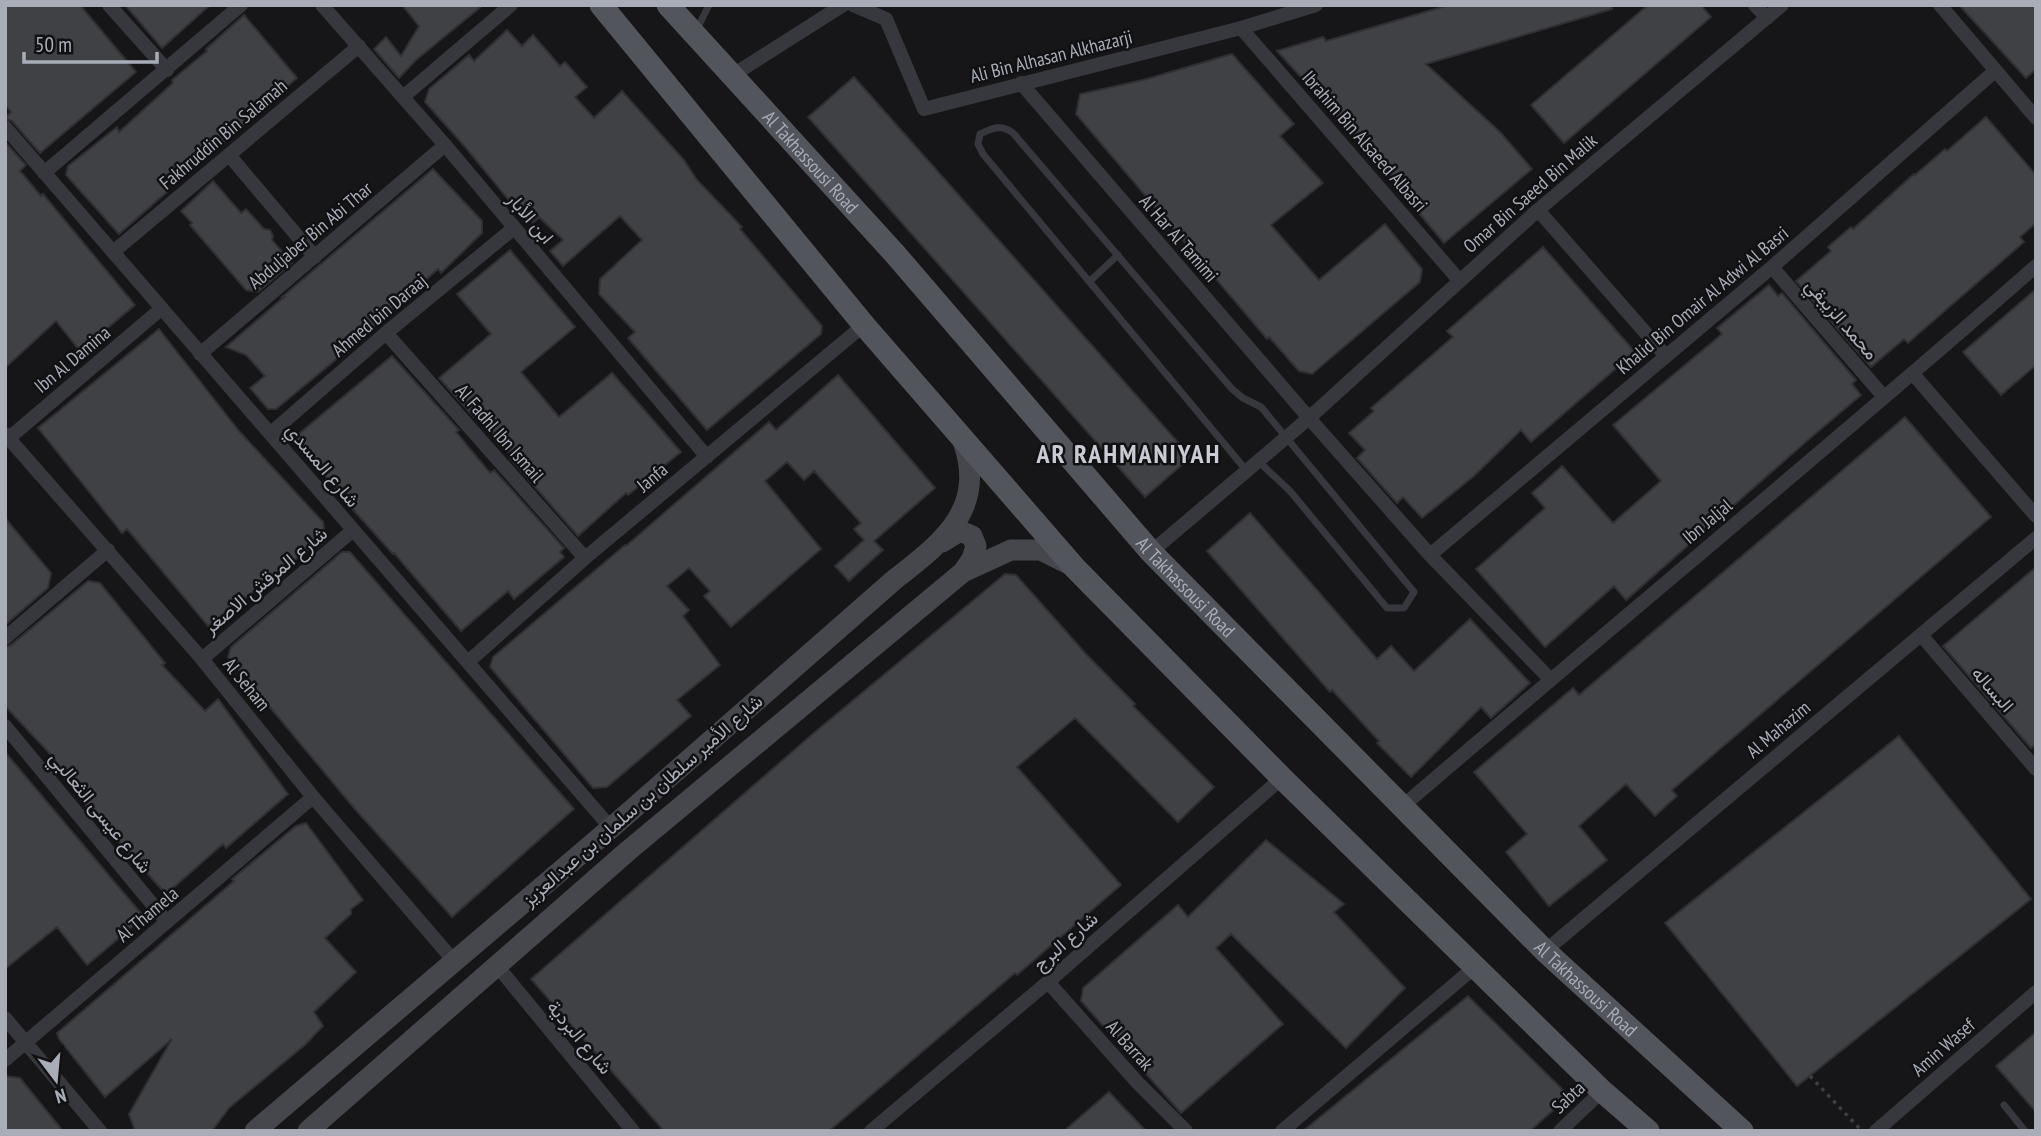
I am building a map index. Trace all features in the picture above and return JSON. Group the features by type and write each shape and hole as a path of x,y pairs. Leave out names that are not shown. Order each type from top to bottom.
{"main road":[{"path":"601,5 864,325 1075,568 1282,778 1602,1091 1648,1131"},
{"name":"Al Takhassousi Road","path":"668,5 895,254 1151,552 1545,950 1742,1131"}],"street":[{"path":"109,5 166,70"},
{"path":"44,173 241,5"},
{"name":"ابن الأبار","path":"322,5 404,96 707,457"},
{"path":"404,96 511,5"},
{"path":"733,75 844,5"},
{"name":"Ali Bin Alhasan Alkhazarji","path":"853,5 886,19 925,109 1241,28 1316,5"},
{"path":"1755,5 1767,19"},
{"name":"Omar Bin Saeed Bin Malik","path":"1151,552 1309,418 1538,211 1783,5"},
{"path":"1940,5 2036,118"},
{"name":"Ibrahim Bin Alsaeed Albasri","path":"1241,28 1459,280"},
{"name":"Fakhruddin Bin Salamah","path":"113,252 359,46"},
{"name":"Khalid Bin Omair Al Adwi Al Basri","path":"1430,555 1772,267 1995,71"},
{"name":"Al Har Al Tamimi","path":"1021,83 1309,418"},
{"name":"شارع المسدي","path":"5,127 611,828"},
{"name":"Abduljaber Bin Abi Thar","path":"200,354 445,145"},
{"path":"229,155 315,257"},
{"path":"1538,211 1665,355"},
{"name":"Ahmed bin Daraaj","path":"271,433 386,333 514,228"},
{"name":"Ibn Jaljal","path":"1403,806 1913,374 2036,266"},
{"name":"محمد الزيبقي","path":"1772,267 1884,397"},
{"name":"Ibn Al Damina","path":"7,436 161,309"},
{"name":"Janfa","path":"467,662 585,558 864,325"},
{"name":"Al Fadhl Ibn Ismail","path":"386,333 585,558"},
{"path":"1913,374 2036,516"},
{"path":"1309,418 1430,555 1550,680"},
{"name":"Al Seham","path":"7,436 202,659 313,797 454,961"},
{"name":"شارع الأمير سلطان بن سلمان بن عبدالعزيز","path":"255,1131 611,828 894,580 937,546 953,528 970,488 967,451 962,438"},
{"name":"شارع المرقش الاصغر","path":"202,659 352,531"},
{"path":"937,546 960,531 972,536 976,546 972,559 963,572"},
{"name":"Al Mahazim","path":"1545,950 2036,538"},
{"path":"5,638 107,550"},
{"name":"شارع الأمير سلطان بن سلمان بن عبدالعزيز","path":"308,1131 629,850 963,572 1010,550 1041,550 1075,568"},
{"name":"البساله","path":"1921,635 2036,769"},
{"name":"شارع عيسى الثعالبي","path":"5,726 167,922"},
{"name":"شارع البرج","path":"871,1131 1048,982 1282,778"},
{"name":"Al Thamela","path":"5,1060 313,797"},
{"path":"1282,1131 1476,966"},
{"name":"شارع البردية","path":"498,967 633,1131"},
{"name":"Al Barrak","path":"1048,982 1137,1082 1186,1131"},
{"name":"Amin Wasef","path":"1876,1131 2036,992"},
{"path":"5,1018 100,1131"},
{"name":"Sabta","path":"1560,1131 1602,1091"}],"lane":[{"path":"694,34 709,5"},
{"path":"994,128 1006,128 1013,133 1232,388 1243,398 1261,407 1414,592 1404,608 1387,608 1290,491 1252,465 1090,281 983,154 978,144 980,134 994,128"},
{"path":"1090,281 1118,255"},
{"path":"2004,1105 2025,1131"}],"path":[{"path":"1810,1076 1861,1131"}],"building":[{"path":"5,5 80,5 136,72 40,153 12,121 5,118 11,112 5,105"},
{"path":"125,5 210,5 162,48"},
{"path":"402,5 483,5 416,60 399,78 374,49 386,37 401,56 419,26"},
{"path":"1449,5 1611,5 1612,9 1426,64 1500,132 1532,169 1444,243 1413,206 1416,203 1277,51 1323,37 1326,41"},
{"path":"1648,5 1701,5 1711,17 1564,143 1531,105"},
{"path":"1959,5 2036,5 2036,69 2026,78"},
{"path":"244,15 297,78 224,142 219,137 160,184 168,191 119,234 66,175 68,166 117,127 119,132"},
{"path":"507,30 522,46 533,35 560,66 565,62 587,87 575,97 594,118 622,91 684,160 697,180 742,227 740,229 822,326 821,334 707,430 628,338 635,332 599,294 600,279 642,240 620,216 563,266 550,251 563,240 539,217 533,223 519,208 517,210 425,102 429,89 469,55 474,61"},
{"path":"1232,54 1294,124 1280,136 1323,183 1271,225 1319,280 1385,224 1422,269 1420,282 1312,374 1299,371 1269,337 1267,339 1076,114 1080,94 1143,80"},
{"path":"854,77 1191,457 1145,497 808,117"},
{"path":"1986,117 2036,175 2036,223 2020,237 2024,242 1908,343 1904,339 1871,367 1796,281 1831,251 1828,247 1851,227 1853,229 1914,174 1945,149 1947,151"},
{"path":"5,142 26,165 20,171 41,196 43,194 135,305 80,351 56,321 5,368"},
{"path":"433,169 482,221 482,233 441,273 438,269 276,409 268,409 250,388 265,376 246,355 226,347"},
{"path":"213,181 241,213 246,209 264,229 270,230 272,240 292,263 258,292 246,290 181,211"},
{"path":"1543,247 1635,352 1531,442 1521,430 1474,476 1422,518 1403,497 1397,503 1357,458 1365,450 1349,433 1374,411 1371,408 1453,337 1447,331"},
{"path":"510,250 575,327 521,372 559,417 612,373 681,452 628,495 626,493 578,536 476,415 474,417 439,378 491,334 457,294"},
{"path":"1769,285 1778,296 1782,293 1856,380 1852,384 1861,395 1626,600 1614,586 1545,647 1476,569 1545,508 1532,493 1562,466 1613,523 1661,481 1613,425 1722,334 1717,328"},
{"path":"2036,289 2036,365 2001,395 1963,352"},
{"path":"159,329 239,431 323,522 326,540 318,547 316,544 208,626 127,529 122,533 38,428"},
{"path":"392,356 459,430 456,432 490,473 494,470 564,548 560,552 564,557 514,599 508,591 461,631 356,513 294,438"},
{"path":"838,375 935,488 874,541 883,550 849,581 835,566 864,540 854,529 861,523 814,471 804,480 787,462 765,481 821,549 731,627 704,596 710,591 689,568 667,586 689,610 683,616 720,665 677,700 691,716 607,787 593,788 490,667 493,657 769,422 776,430"},
{"path":"1905,417 1991,517 1672,790 1677,796 1655,816 1626,784 1579,826 1607,860 1549,906 1506,852 1527,834 1474,772 1573,688 1579,695"},
{"path":"1250,513 1377,659 1391,646 1414,671 1470,619 1530,683 1491,718 1481,707 1411,777 1377,743 1379,741 1332,690 1330,692 1207,551"},
{"path":"5,518 51,573 48,588 5,625"},
{"path":"342,552 350,552 574,809 452,917 354,808 228,657 231,647"},
{"path":"2036,567 2036,744 2031,748 1943,646"},
{"path":"1005,574 1016,575 1086,654 1135,704 1133,706 1214,787 1178,822 1075,718 1017,767 1121,885 829,1131 664,1131 531,979 815,732"},
{"path":"88,581 100,583 165,663 162,665 205,711 218,699 288,794 226,848 223,844 166,894 88,808 52,762 55,759 5,706 5,647 11,645"},
{"path":"1899,736 2031,899 1797,1086 1665,923"},
{"path":"5,752 144,917 87,965 57,927 5,969"},
{"path":"306,823 363,900 351,909 351,914 325,938 356,972 314,1012 323,1026 306,1044 229,1108 212,1131 135,1131 129,1114 172,1039 105,1097 57,1033 234,881 232,879 296,826"},
{"path":"1266,840 1344,904 1334,912 1405,988 1346,1048 1231,934 1216,948 1283,1024 1181,1113 1081,1001 1083,988 1178,905 1188,917"},
{"path":"1468,996 1569,1096 1530,1131 1303,1131"},
{"path":"2036,1032 2036,1112 1996,1066"},
{"path":"5,1076 20,1078 63,1131 5,1131"},
{"path":"1109,1092 1146,1131 1064,1131"}],"district":[{"name":"AR RAHMANIYAH","path":"1129,453"}]}
